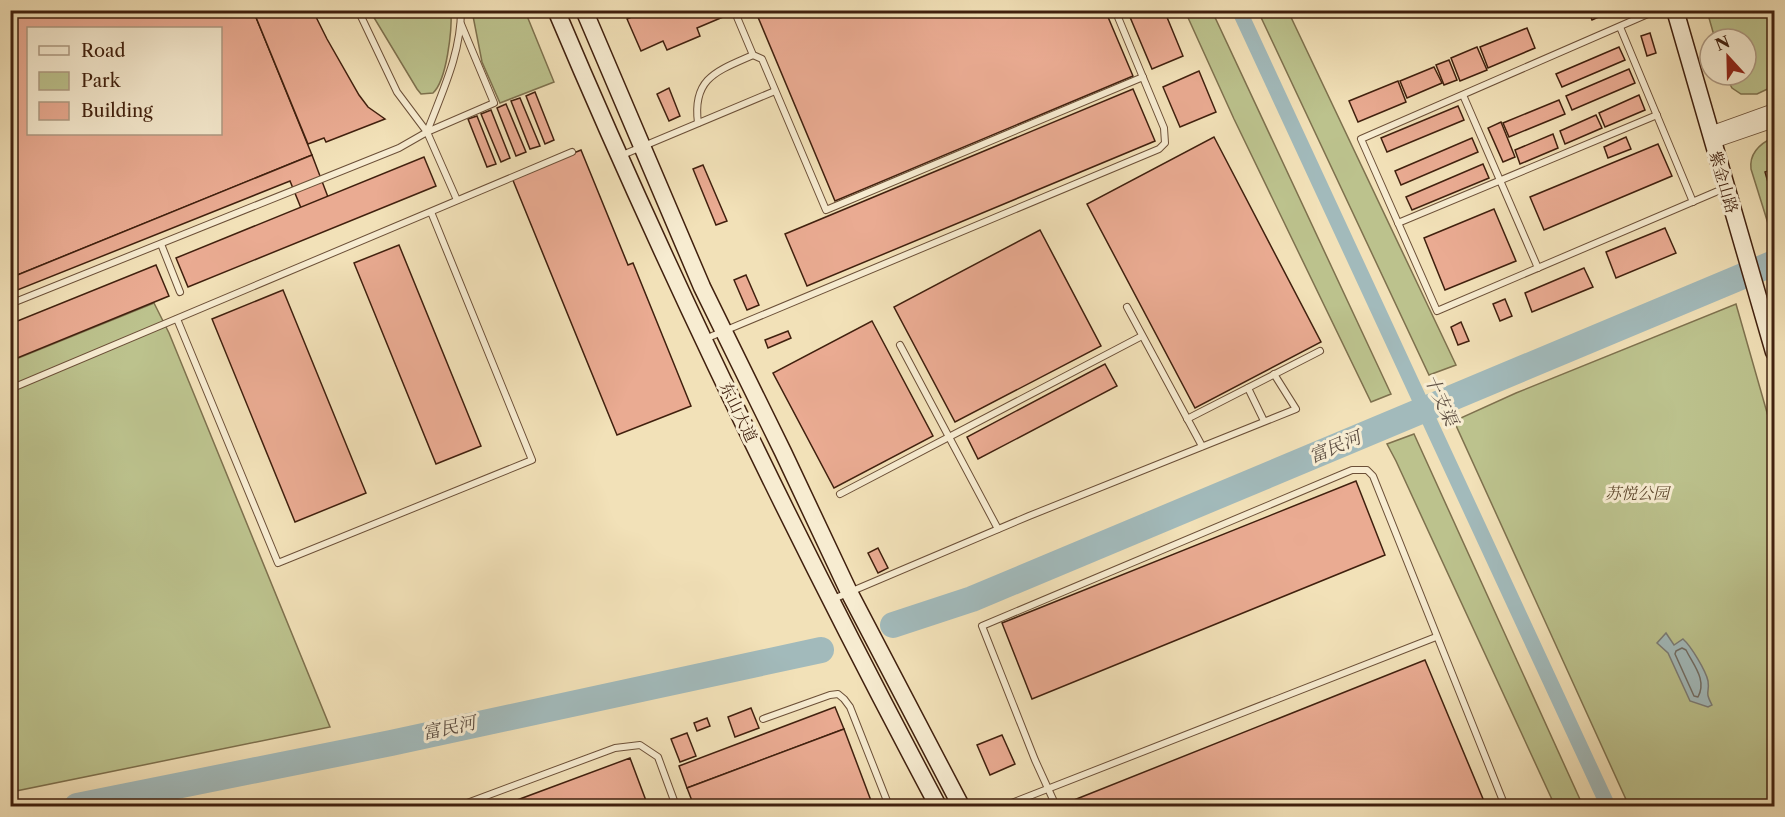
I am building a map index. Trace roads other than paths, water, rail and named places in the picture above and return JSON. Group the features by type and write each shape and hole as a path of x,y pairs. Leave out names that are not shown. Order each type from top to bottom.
{"main road":[{"name":"东山大道","path":"556,10 619,156 704,339 856,651 938,807"},
{"name":"紫金山路","path":"1675,10 1774,352"},
{"name":"东山大道","path":"584,11 702,287 849,592 961,807"}],"street":[{"path":"1711,137 1774,110"},
{"path":"1711,137 1774,121"}],"lane":[{"path":"358,10 397,92 427,132 457,201"},
{"path":"427,132 454,62 461,23 460,10"},
{"path":"734,10 753,55 762,59 826,210 1143,77"},
{"path":"704,339 1159,149 1166,143 1164,128 1115,10"},
{"path":"1657,10 1361,139 1437,310 1726,188"},
{"path":"10,304 399,148 427,132 494,103 461,23"},
{"path":"1620,27 1693,202"},
{"path":"698,123 696,108 702,86 724,68 753,55"},
{"path":"619,156 775,91"},
{"path":"1463,95 1538,268"},
{"path":"1398,223 1657,115"},
{"path":"10,389 572,152"},
{"path":"177,319 278,563 532,460 431,212"},
{"path":"161,244 180,292"},
{"path":"1126,307 1202,446"},
{"path":"840,494 1142,336"},
{"path":"900,345 998,529"},
{"path":"1187,419 1320,351"},
{"path":"831,600 998,529 1296,409 1274,374"},
{"path":"1248,388 1264,421"},
{"path":"1056,807 982,626 1352,470 1367,470 1373,476 1505,807"},
{"path":"1004,807 1436,637"},
{"path":"763,719 838,694 850,707 889,807"},
{"path":"459,807 615,748 640,745 658,757 676,807"}],"water":[{"path":"1666,633 1674,645 1683,639 1694,653 1707,677 1708,694 1712,705 1708,707 1690,701 1668,653 1657,643"}],"waterway":[{"name":"十支渠","path":"1239,10 1608,806"},
{"name":"富民河","path":"893,625 972,599 1774,263"},
{"name":"富民河","path":"77,806 391,743 821,650"}],"park label":[{"name":"苏悦公园","path":"1637,493"}]}
